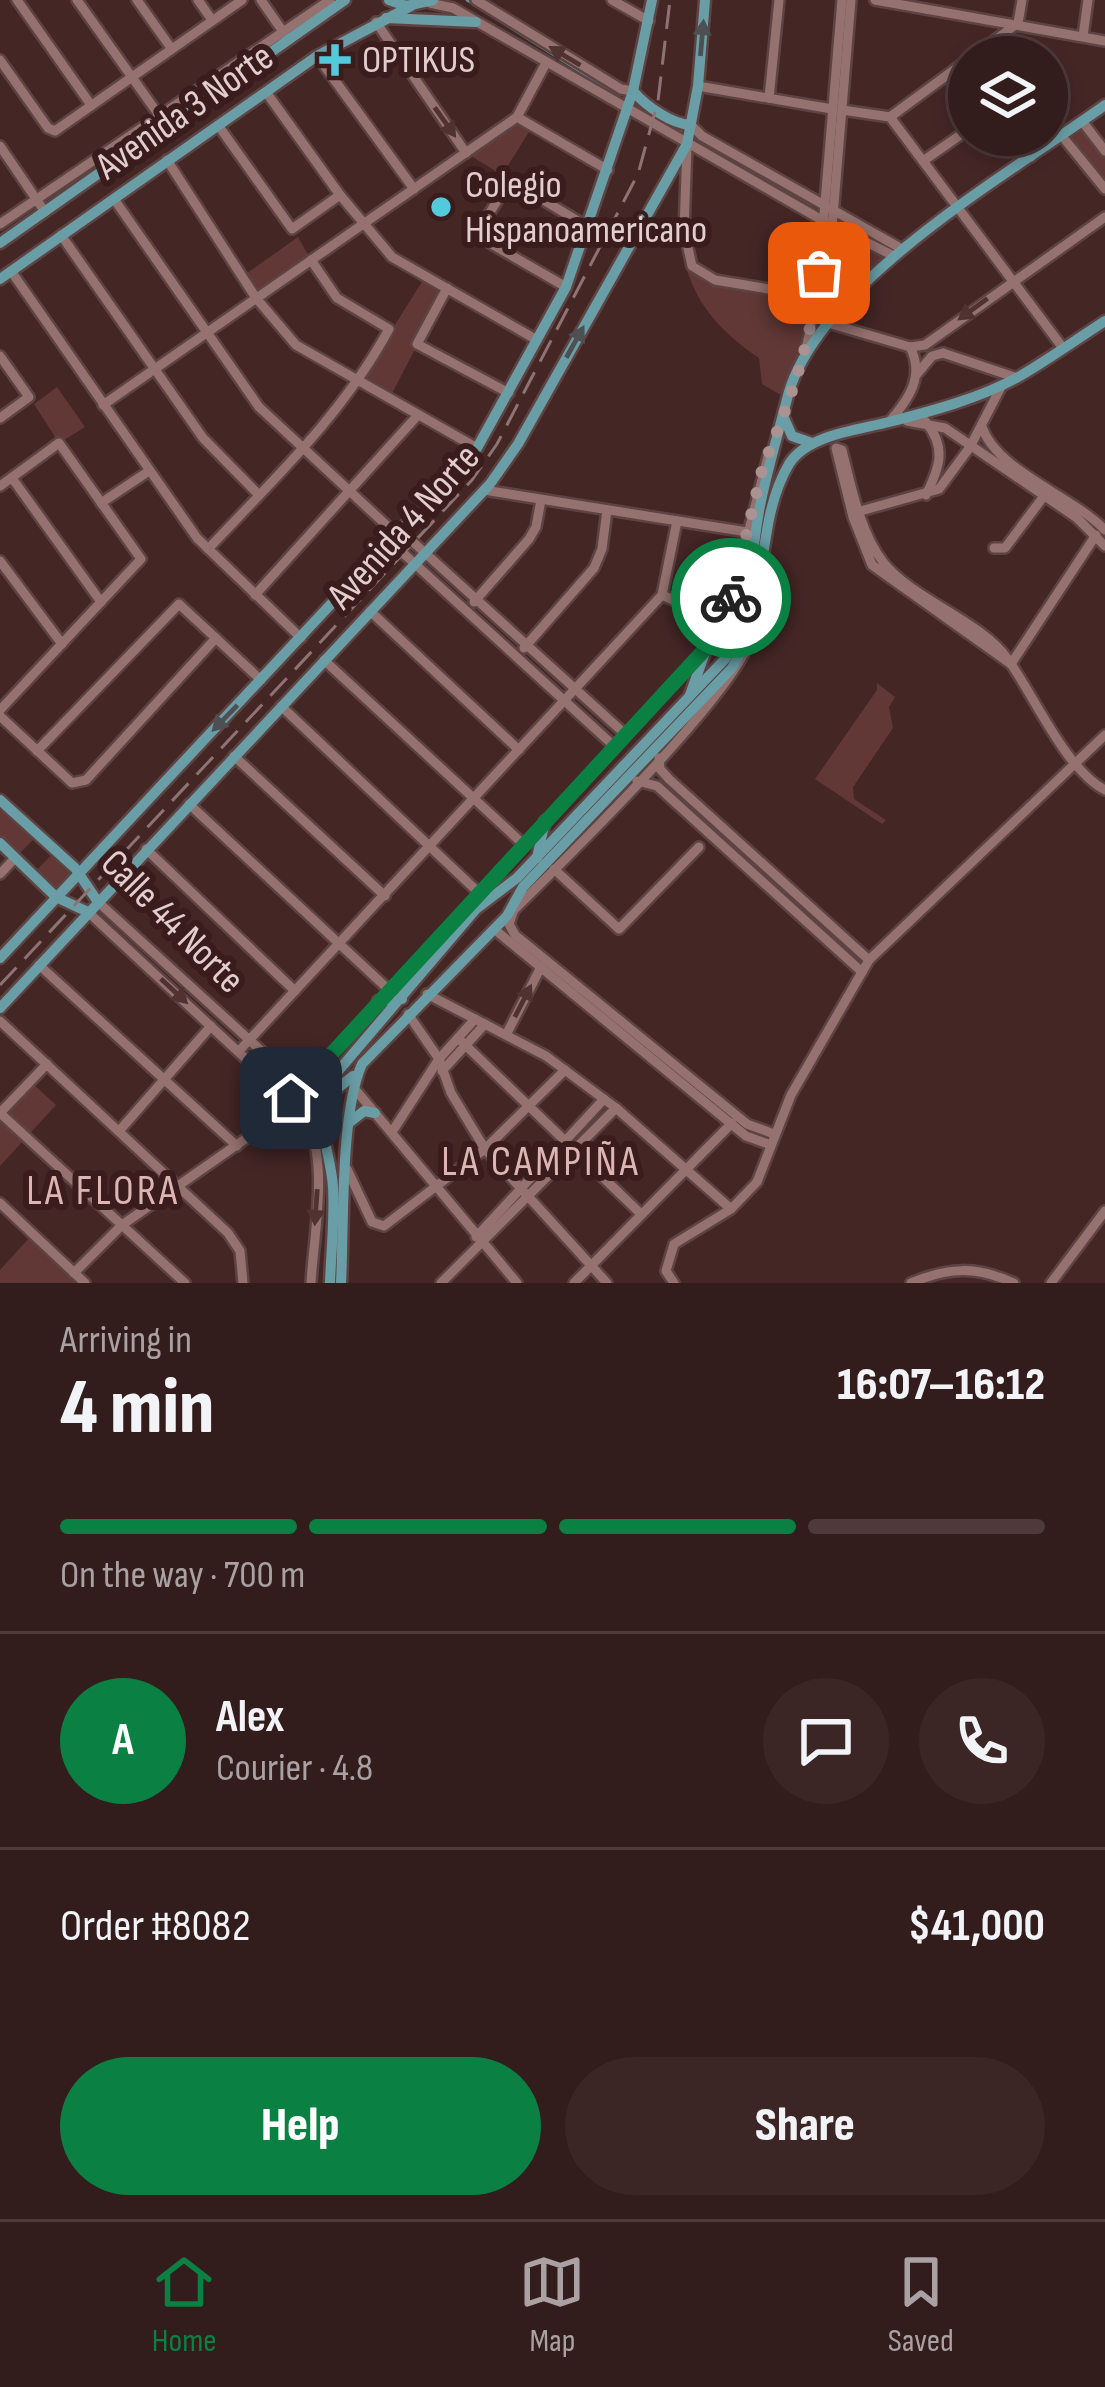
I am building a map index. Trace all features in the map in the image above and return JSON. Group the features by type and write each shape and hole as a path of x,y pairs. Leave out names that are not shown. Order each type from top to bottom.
{"main road":[{"name":"Avenida 3 Norte","path":"0,243 345,0"},
{"path":"389,0 422,3"},
{"name":"Avenida 4 Norte","path":"0,958 477,448 566,286 633,91 652,0"},
{"name":"Avenida 4 Norte","path":"0,1008 484,490 518,444 687,144 706,0"},
{"name":"Avenida 3 Norte","path":"5,275 317,56 379,20 422,3"},
{"path":"379,20 476,22"},
{"path":"633,91 656,110 691,125"},
{"path":"1068,132 1105,105"},
{"path":"330,1283 333,1185 323,1095 337,1072 402,999 481,897 537,858 722,662 734,641 756,511 785,409 803,359 828,323 898,253 1030,156"},
{"path":"291,1098 323,1095 346,1085 427,994 505,918 523,886 728,673 752,624 775,498 802,448 1005,383 1105,320"},
{"path":"785,409 789,433 815,443"},
{"path":"775,448 785,445 794,457"},
{"path":"686,704 707,647"},
{"name":"Calle 44 Norte","path":"0,800 77,871 98,902"},
{"path":"537,858 545,821"},
{"name":"Calle 44 Norte","path":"0,843 56,897 88,912"},
{"path":"481,897 499,906 505,918"},
{"path":"435,953 438,967 452,970"},
{"path":"378,1001 402,999"},
{"path":"341,1283 348,1127 360,1068"},
{"path":"323,1127 333,1135 364,1111 375,1113"}],"street":[{"path":"17,0 91,105"},
{"path":"77,0 168,127"},
{"path":"137,0 172,48"},
{"path":"198,0 212,20"},
{"path":"0,60 48,128 55,131 242,0"},
{"path":"261,0 287,37"},
{"name":"Avenida 3 Norte","path":"0,224 160,115 287,37 330,0"},
{"path":"476,0 620,89 633,91"},
{"path":"485,0 498,16"},
{"path":"612,0 649,21"},
{"path":"769,98 779,0"},
{"path":"846,0 828,223 824,298 828,323 919,347 1105,217"},
{"path":"875,0 949,6 1105,41"},
{"path":"1000,36 1018,23 1022,0"},
{"path":"1083,36 1088,0"},
{"path":"422,3 446,6 828,223 898,253"},
{"path":"379,20 466,153"},
{"path":"317,56 414,189"},
{"path":"103,405 517,117 546,63"},
{"path":"698,86 890,117 948,74"},
{"path":"266,92 340,195 392,257 537,340"},
{"path":"517,117 608,170"},
{"path":"890,117 1063,348"},
{"path":"1082,122 1105,151"},
{"path":"218,125 292,230 340,195"},
{"path":"691,125 696,133 898,253"},
{"path":"1068,143 1105,189"},
{"path":"687,144 684,230 692,266 715,280 817,296"},
{"path":"923,161 948,144"},
{"path":"0,146 45,212"},
{"path":"167,160 256,298 296,345 477,448"},
{"path":"566,286 476,235 510,180 588,227"},
{"path":"114,199 259,407 625,734"},
{"path":"803,359 813,328 828,223"},
{"path":"61,236 203,438 259,495"},
{"path":"208,549 359,382 388,330 337,298 311,260"},
{"path":"5,275 208,549 301,638"},
{"path":"447,288 418,342 508,393"},
{"path":"933,338 944,353"},
{"path":"910,347 916,374"},
{"path":"890,422 909,396 916,374 932,356 944,353 1017,377"},
{"path":"0,356 29,397 0,418"},
{"path":"856,512 939,489 970,447 991,401 1005,383"},
{"path":"255,596 418,415"},
{"path":"890,422 926,422 945,428 1100,532"},
{"path":"926,422 941,451 938,471 926,495"},
{"path":"982,427 996,452 1077,506 1100,532 1105,546"},
{"path":"0,486 59,443 141,559 0,713 72,783 86,780 216,638"},
{"path":"1011,664 872,565 836,448 842,450 856,512 891,571 994,645 1011,664 1075,762 1105,790"},
{"path":"101,503 148,471"},
{"path":"11,478 101,602"},
{"path":"484,490 747,532"},
{"path":"853,494 878,506"},
{"path":"994,548 1005,548 1044,496"},
{"path":"466,611 529,539 542,500"},
{"path":"868,532 878,506"},
{"path":"516,656 594,568 608,510"},
{"path":"74,1273 122,1225 237,1146 291,1098 707,647 728,610 756,511"},
{"path":"239,1051 662,595 677,521"},
{"path":"1011,664 1100,532"},
{"path":"398,536 403,553 614,746"},
{"path":"0,561 62,644"},
{"path":"662,595 701,612"},
{"path":"37,751 179,604 261,680"},
{"path":"370,611 519,750"},
{"path":"505,918 737,670 749,647 752,624"},
{"path":"324,660 523,844"},
{"path":"281,706 481,897"},
{"path":"672,1283 666,1271 674,1244 731,1209 763,1170 791,1095 869,960 1105,735"},
{"path":"234,757 385,896"},
{"path":"659,758 662,773 862,972"},
{"path":"637,781 657,786 725,839"},
{"path":"189,804 389,989"},
{"path":"554,869 619,929 699,847"},
{"path":"146,849 295,991"},
{"path":"736,849 869,960"},
{"path":"0,874 15,858"},
{"name":"Calle 44 Norte","path":"98,902 301,1087"},
{"name":"Calle 44 Norte","path":"88,912 291,1098"},
{"path":"505,918 541,968 732,1124 753,1139 773,1140"},
{"path":"505,918 514,934 747,1124 773,1140"},
{"path":"39,964 237,1146"},
{"path":"506,1035 541,968"},
{"path":"427,994 565,1070 616,1108 731,1209"},
{"path":"408,1014 485,1150 608,1283"},
{"path":"0,1021 179,1186 240,1250 243,1283"},
{"path":"392,1132 437,1068 480,1022"},
{"path":"120,1130 212,1026"},
{"path":"461,1042 641,1214"},
{"path":"47,1064 0,1113 185,1283"},
{"path":"347,1169 378,1226 485,1150 565,1070"},
{"path":"354,1088 518,1283"},
{"path":"291,1098 318,1146 311,1283"},
{"path":"525,1193 604,1099"},
{"path":"443,1282 525,1193 616,1108"},
{"path":"574,1283 732,1124"},
{"path":"753,1139 763,1170"},
{"path":"0,1203 85,1283"},
{"path":"1051,1283 1105,1211"},
{"path":"910,1283 965,1268 1014,1283"}],"shaded area":[{"path":"517,117 532,127 502,175 466,153"},
{"path":"1082,121 1105,151 1105,189 1068,144 1068,137"},
{"path":"831,225 894,256 828,323"},
{"path":"298,237 311,260 256,298 243,276"},
{"path":"686,267 698,273 817,297 813,328 788,394 762,384 759,358 705,307 691,282"},
{"path":"425,277 447,288 389,399 359,382"},
{"path":"57,387 85,427 59,443 34,404"},
{"path":"877,683 895,697 889,707 893,728 853,787 854,799 886,820 882,824 815,779 877,690"},
{"path":"0,800 39,834 15,858 0,843"},
{"path":"56,850 77,871 56,897 32,875"},
{"path":"32,1083 56,1105 0,1166 0,1117"},
{"path":"30,1237 80,1283 0,1283 0,1270"}],"waterway":[{"path":"467,0 616,94"},
{"path":"667,123 681,131"},
{"path":"699,140 811,204"},
{"path":"839,219 876,240"}],"railway":[{"path":"0,985 472,480 497,444 638,174 658,101 670,0"}],"way so far":[{"path":"731,598 763,466 775,448 788,394 813,328 819,273"}],"place":[{"name":"OPTIKUS","path":"335,60"},
{"name":"Colegio Hispanoamericano","path":"441,207"}],"district":[{"name":"LA CAMPIÑA","path":"541,1162"},
{"name":"LA FLORA","path":"103,1191"}],"route":[{"path":"291,1098 707,647 731,598"}]}
